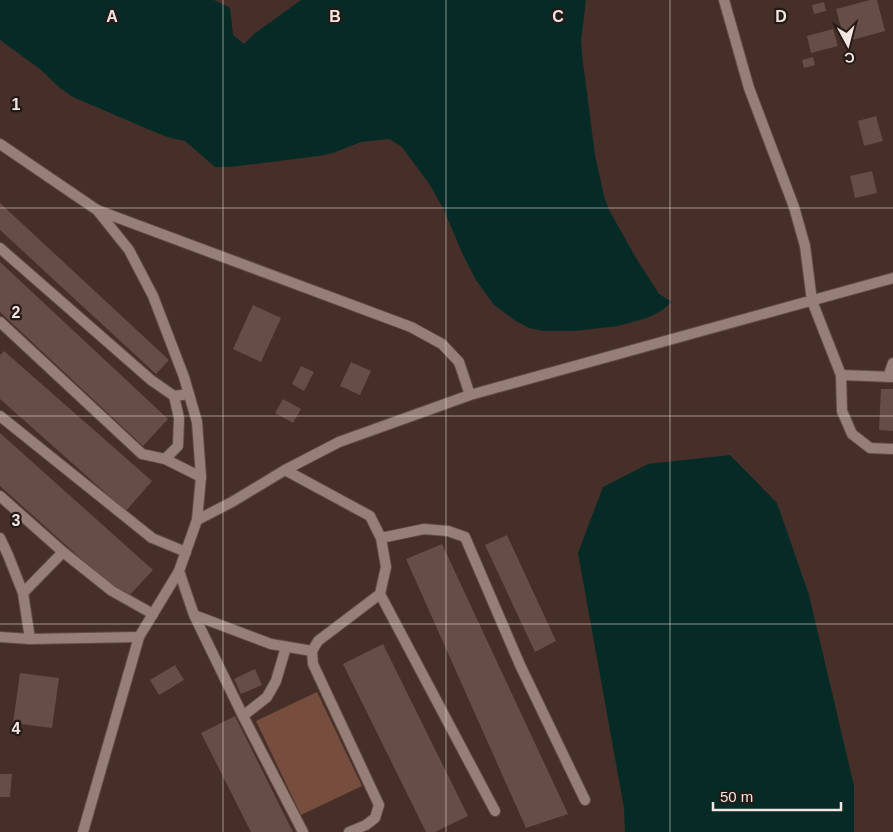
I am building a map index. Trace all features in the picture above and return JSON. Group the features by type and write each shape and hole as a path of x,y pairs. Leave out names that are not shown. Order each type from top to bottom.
{"street":[{"path":"724,0 750,88 794,207 805,246 812,301 841,375 842,411 852,434 870,448 893,449"},
{"path":"0,144 97,210 411,327 442,344 459,362 470,394"},
{"path":"83,832 139,637 180,571 198,520 201,477 197,422 184,377 153,296 129,250 97,210"},
{"path":"0,248 151,380 174,396 179,418 178,446 165,459"},
{"path":"198,520 285,470 339,442 470,394 893,278"},
{"path":"0,322 142,454 165,459 201,477"},
{"path":"841,375 890,377 893,363"},
{"path":"174,396 189,394"},
{"path":"0,416 152,538 186,552"},
{"path":"285,470 370,516 381,538 386,567 380,594 318,641 312,651 313,664 379,805 375,818 366,825 349,832"},
{"path":"0,496 63,552 112,592 153,614"},
{"path":"381,538 424,530 448,531 465,537 520,665 585,800"},
{"path":"0,538 23,593 30,639"},
{"path":"23,593 63,552"},
{"path":"180,571 194,615 243,716 304,832"},
{"path":"380,594 495,811"},
{"path":"194,615 271,644 312,651"},
{"path":"0,637 30,639 139,637"},
{"path":"243,716 267,697 276,680 286,647"}],"shaded area":[{"path":"317,692 362,786 301,815 256,721"}],"water":[{"path":"0,0 214,0 230,8 233,35 244,44 254,34 301,0 586,0 581,40 582,55 595,155 604,196 609,210 659,294 672,302 661,311 647,318 618,326 573,331 544,331 529,328 494,305 476,280 444,210 430,185 402,147 389,139 361,142 333,153 319,156 215,167 185,141 157,133 73,97 60,88 40,69 0,40"},
{"path":"730,455 777,503 809,595 854,786 854,832 625,832 624,808 578,553 603,487 648,464"}],"building":[{"path":"870,0 877,0 885,31 845,42 836,9"},
{"path":"824,2 826,11 814,14 812,5"},
{"path":"833,29 838,46 811,53 807,36"},
{"path":"813,57 815,65 804,68 802,60"},
{"path":"876,116 883,141 864,146 858,121"},
{"path":"872,171 877,193 855,198 850,176"},
{"path":"0,203 169,360 156,374 0,230"},
{"path":"0,262 168,419 143,446 0,312"},
{"path":"253,305 281,318 261,362 233,349"},
{"path":"4,351 152,481 126,511 0,399 0,355"},
{"path":"351,362 371,371 360,395 340,386"},
{"path":"301,366 314,372 304,391 292,384"},
{"path":"881,389 893,389 893,431 879,430"},
{"path":"283,399 301,409 293,423 275,413"},
{"path":"0,433 153,570 126,599 0,486"},
{"path":"507,535 556,641 535,652 485,545"},
{"path":"442,544 568,814 526,828 406,559"},
{"path":"383,644 468,816 435,832 426,832 343,664"},
{"path":"175,665 184,680 159,695 150,680"},
{"path":"255,669 262,685 241,694 234,679"},
{"path":"20,673 59,678 52,728 13,723"},
{"path":"235,716 293,832 251,832 201,733"},
{"path":"0,774 12,774 10,797 0,797"}]}
